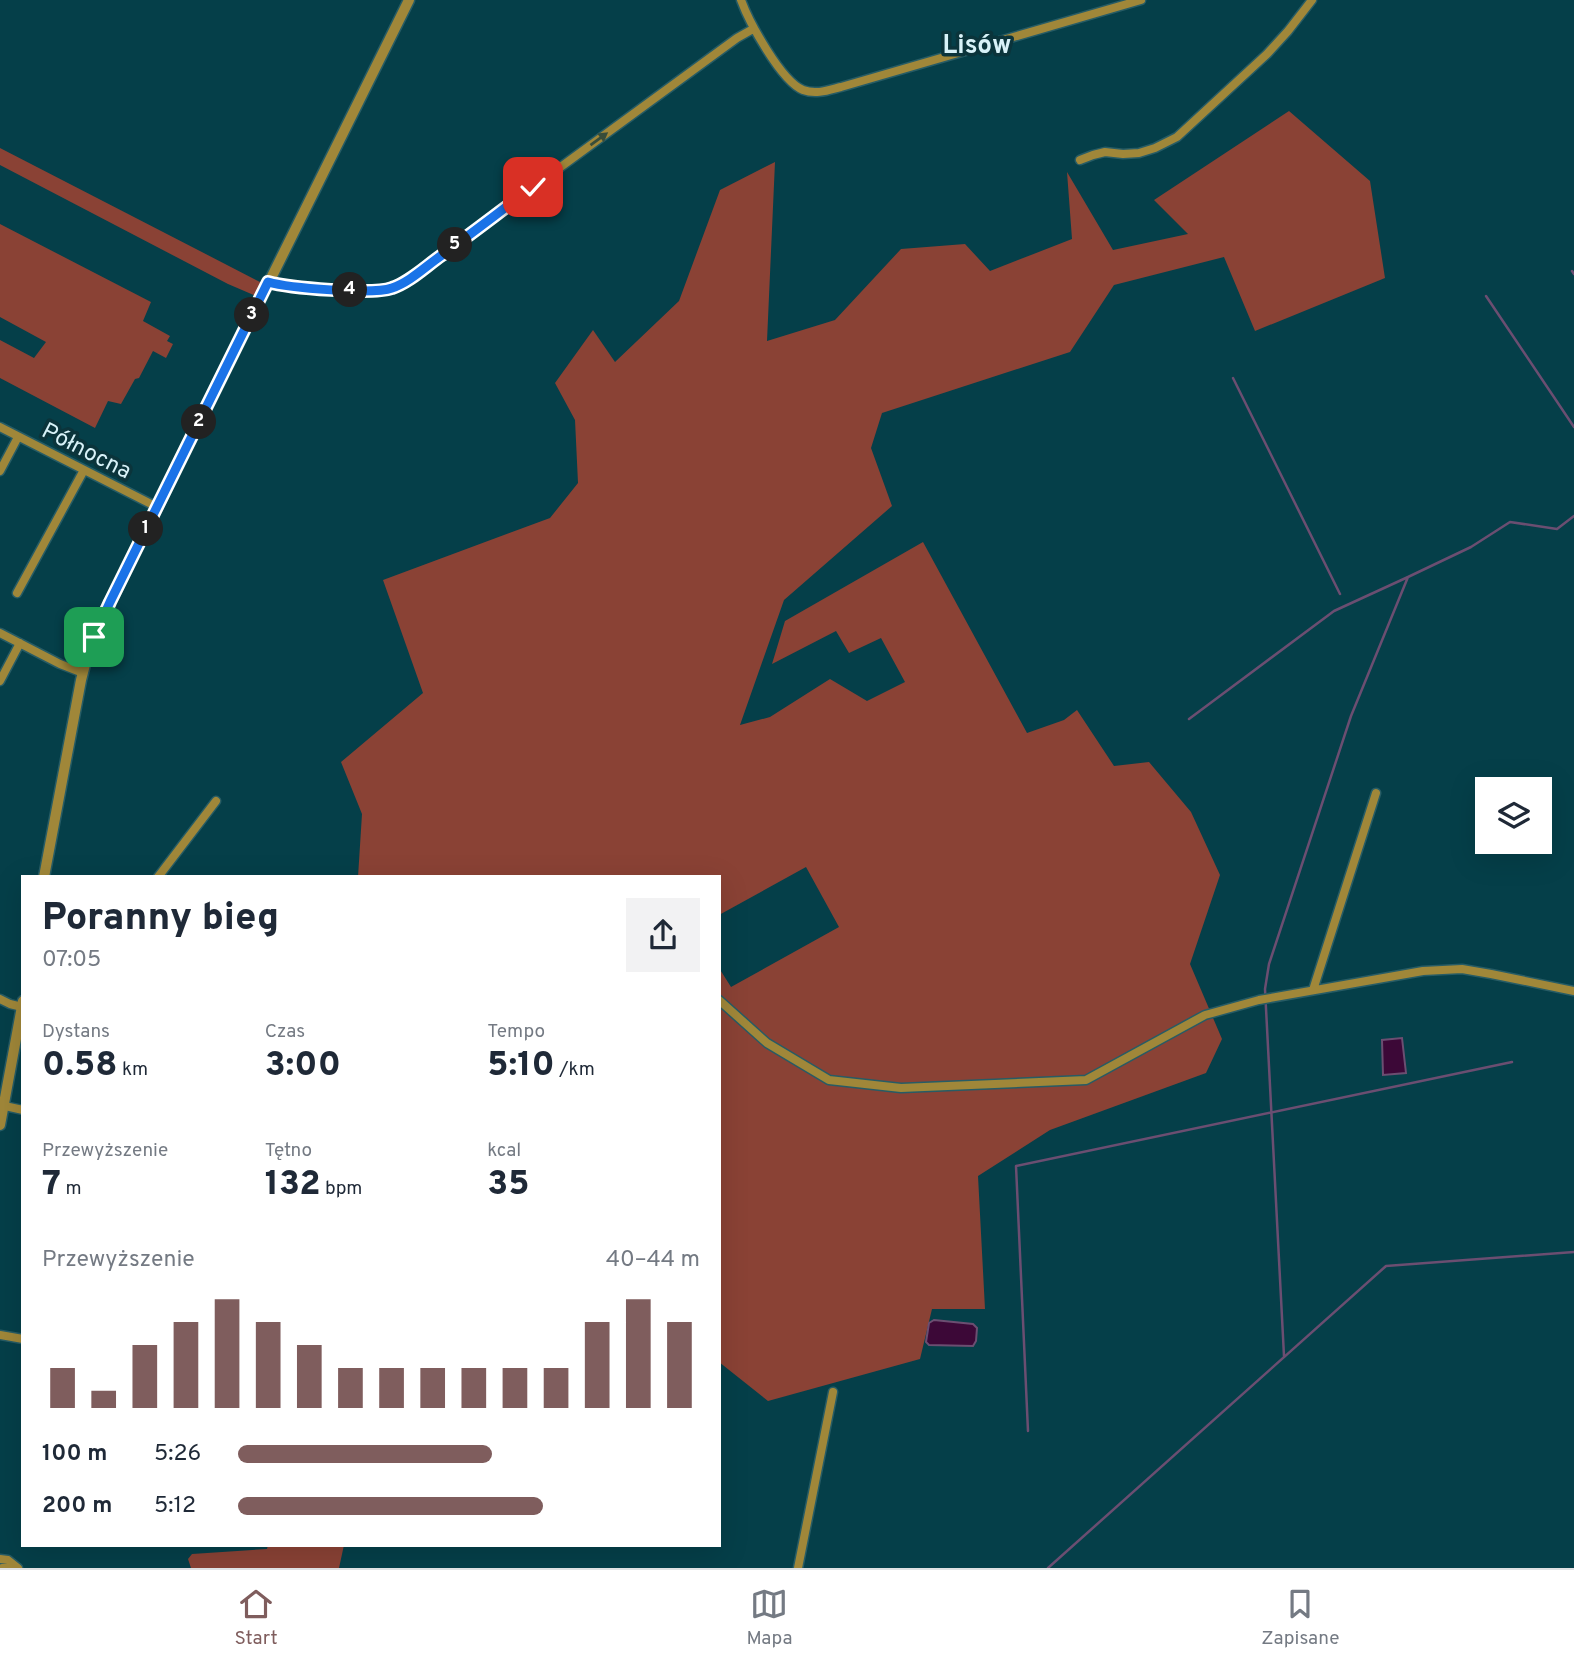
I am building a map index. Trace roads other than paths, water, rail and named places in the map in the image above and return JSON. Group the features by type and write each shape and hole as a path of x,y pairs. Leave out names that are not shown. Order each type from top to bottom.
{"street":[{"path":"44,875 83,673 98,627 410,0"},
{"path":"741,0 753,29 794,85 804,90 822,92 1141,0"},
{"path":"1080,160 1105,152 1139,153 1177,138 1267,54 1312,0"},
{"path":"268,282 322,289 391,289 753,29"},
{"name":"Północna","path":"0,427 157,508"},
{"path":"0,471 19,437"},
{"path":"17,593 84,470"},
{"path":"0,633 83,673"},
{"path":"0,681 20,643"},
{"path":"1314,990 1376,793"},
{"path":"160,875 216,801"},
{"path":"721,1002 766,1043 829,1080 901,1088 1086,1080 1205,1015 1259,1000 1423,971 1462,969 1574,991"},
{"path":"0,999 10,1004 21,1004"},
{"path":"0,1125 21,1009"},
{"path":"2,1106 21,1110"},
{"path":"0,1335 21,1339"},
{"path":"798,1568 833,1392"},
{"path":"0,1559 8,1560 17,1567"},
{"path":"2,1568 17,1567"}],"waterway":[{"path":"1486,296 1574,427"},
{"path":"1233,378 1340,594"},
{"path":"1284,1356 1265,989 1269,964 1351,716 1408,577 1471,547 1510,522 1557,529 1574,516"},
{"path":"1189,719 1334,611 1408,577"},
{"path":"1028,1431 1016,1166 1512,1062"},
{"path":"1048,1568 1386,1266 1574,1252"}],"district":[{"name":"Lisów","path":"977,44"}]}
